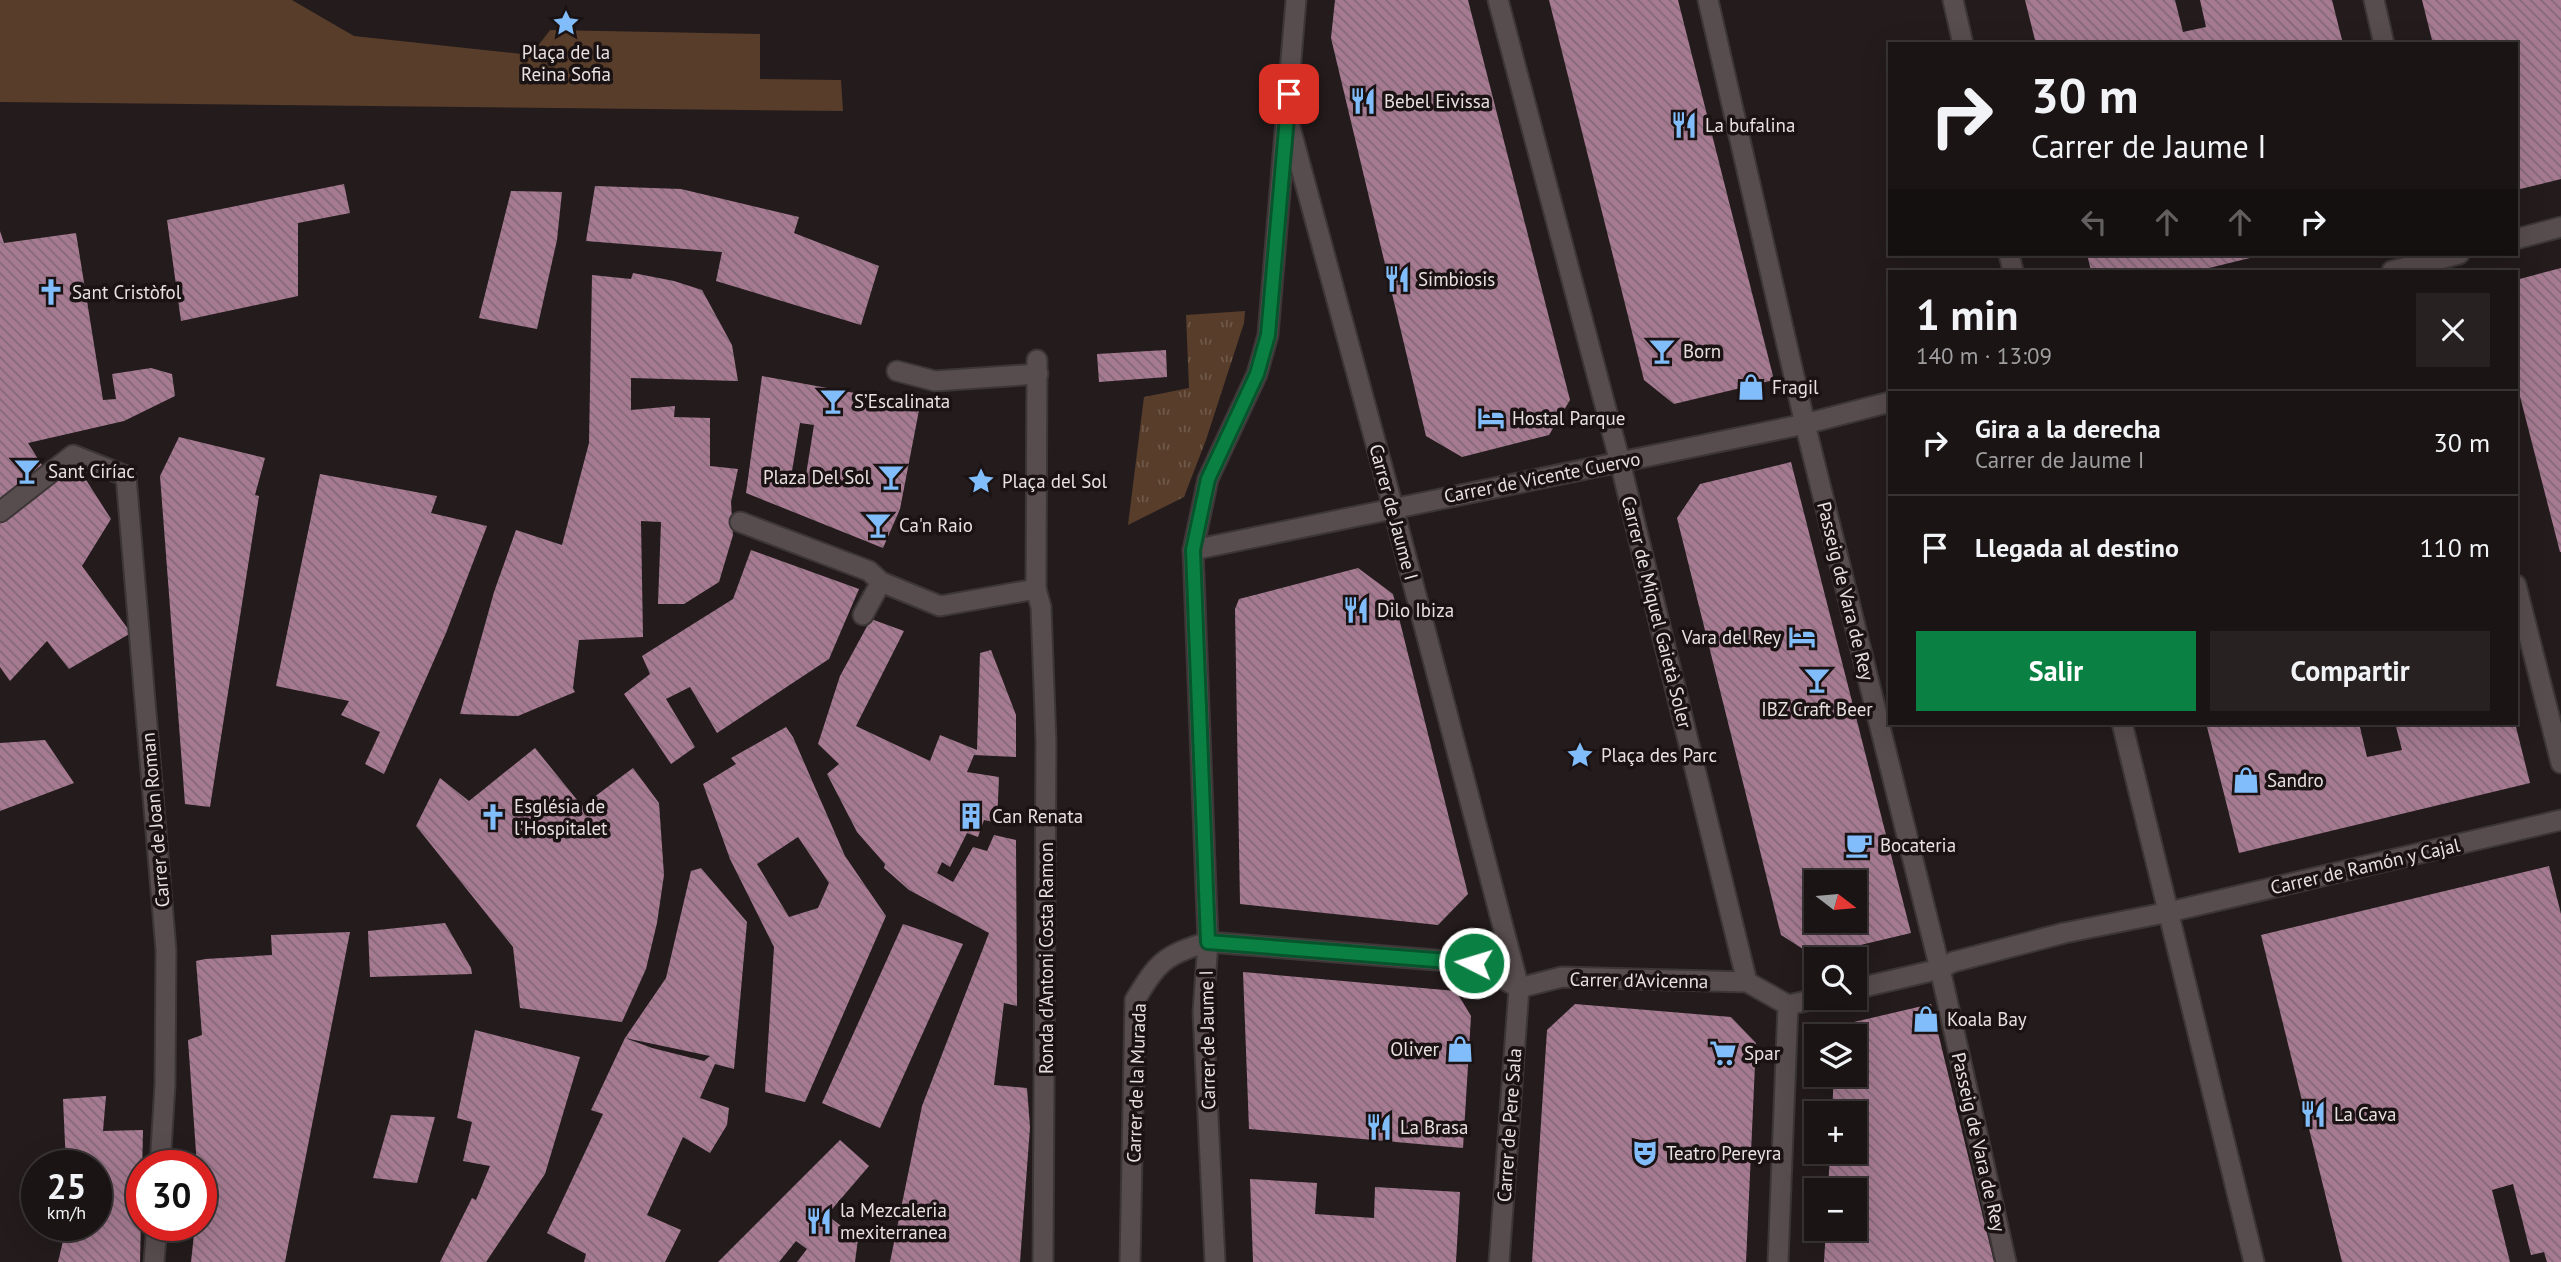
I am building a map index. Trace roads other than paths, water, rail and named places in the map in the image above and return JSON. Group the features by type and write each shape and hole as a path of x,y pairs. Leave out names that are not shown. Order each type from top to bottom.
{"street":[{"name":"Carrer de Jaume I","path":"1215,1262 1203,1012 1208,942 1193,550 1208,479 1257,374 1268,335 1296,0"},
{"name":"Carrer de Miquel Gaietà Soler","path":"1498,0 1620,462 1747,982"},
{"name":"Passeig de Vara de Rey","path":"1708,0 1805,424 1940,969 2006,1262"},
{"path":"1953,0 1963,42"},
{"path":"2374,0 2384,42"},
{"name":"Carrer de Jaume I","path":"1287,118 1393,507 1519,988"},
{"path":"2518,238 2561,227"},
{"path":"2397,270 2453,256"},
{"name":"Ronda d'Antoni Costa Ramon","path":"897,371 935,375 1038,367 1036,589 1041,607 1046,742 1044,1262"},
{"name":"Carrer de Vicente Cuervo","path":"1193,550 1805,424 1888,403"},
{"name":"Carrer de Joan Roman","path":"0,512 73,455 126,476 166,950 165,1085 161,1150"},
{"path":"740,522 869,571 881,582 940,606 1036,589"},
{"path":"863,615 881,582"},
{"path":"2518,593 2561,764"},
{"path":"2122,725 2254,1262"},
{"name":"Carrer de Ramón y Cajal","path":"1940,969 1953,962 2063,933 2168,912 2561,820"},
{"path":"1208,942 1474,963 1519,988"},
{"name":"Carrer de la Murada","path":"1130,1262 1135,1000 1155,968 1176,951 1208,942"},
{"path":"1867,986 1940,969"},
{"name":"Carrer d'Avicenna","path":"1519,988 1562,977 1747,982 1788,1005"},
{"name":"Carrer de Pere Sala","path":"1499,1262 1519,988"},
{"path":"1778,1262 1788,1005 1804,1002"},
{"path":"155,1262 156,1241"}],"place":[{"name":"Plaça de la Reina Sofia","path":"566,23"},
{"name":"Bebel Eivissa","path":"1363,101"},
{"name":"La bufalina","path":"1684,125"},
{"name":"Simbiosis","path":"1397,279"},
{"name":"Sant Cristòfol","path":"51,292"},
{"name":"Born","path":"1662,351"},
{"name":"Fragil","path":"1751,387"},
{"name":"S’Escalinata","path":"833,401"},
{"name":"Hostal Parque","path":"1491,418"},
{"name":"Sant Ciríac","path":"27,471"},
{"name":"Plaza Del Sol","path":"891,477"},
{"name":"Plaça del Sol","path":"981,481"},
{"name":"Ca'n Raio","path":"878,525"},
{"name":"Dilo Ibiza","path":"1356,610"},
{"name":"Vara del Rey","path":"1802,637"},
{"name":"IBZ Craft Beer","path":"1817,680"},
{"name":"Plaça des Parc","path":"1580,755"},
{"name":"Sandro","path":"2246,780"},
{"name":"Can Renata","path":"971,816"},
{"name":"Església de l'Hospitalet","path":"493,817"},
{"name":"Bocateria","path":"1859,845"},
{"name":"Koala Bay","path":"1926,1019"},
{"name":"Oliver","path":"1460,1049"},
{"name":"Spar","path":"1723,1053"},
{"name":"La Cava","path":"2313,1114"},
{"name":"La Brasa","path":"1379,1127"},
{"name":"Teatro Pereyra","path":"1645,1153"},
{"name":"la Mezcaleria mexiterranea","path":"819,1221"}]}
